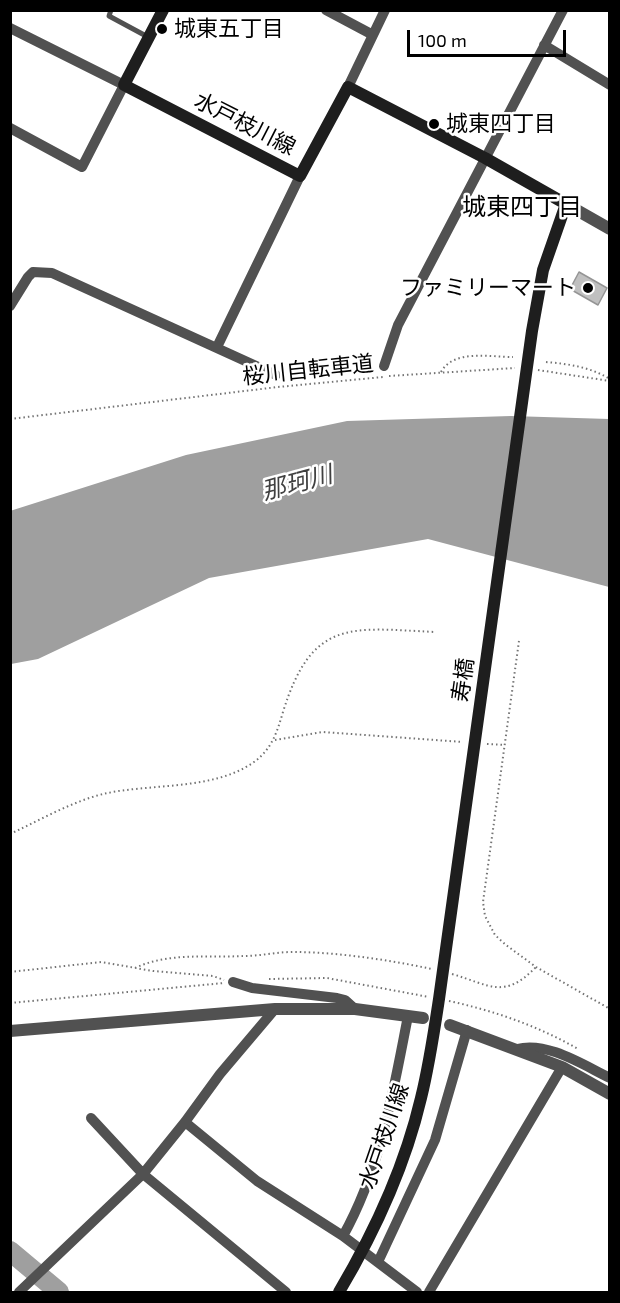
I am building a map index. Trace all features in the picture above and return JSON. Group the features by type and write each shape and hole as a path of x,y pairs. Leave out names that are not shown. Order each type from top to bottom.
{"main road":[{"path":"124,86 163,10"},
{"name":"水戸枝川線","path":"124,86 300,176 348,87"},
{"path":"348,87 485,158 566,204 543,270 526,375"},
{"name":"寿橋","path":"444,978 526,375"},
{"name":"水戸枝川線","path":"339,1293 363,1251 403,1157 421,1100 444,978"}],"street":[{"path":"326,10 373,34"},
{"path":"348,87 385,10"},
{"path":"384,366 398,325 563,10"},
{"path":"10,27 124,86 82,167 10,128"},
{"path":"544,45 609,85"},
{"path":"217,347 300,176"},
{"path":"566,204 609,229"},
{"path":"10,306 33,272 52,273 276,375"},
{"path":"233,982 252,988 337,998 345,1000 355,1009"},
{"path":"19,1293 143,1174 220,1074 274,1009"},
{"path":"10,1031 274,1009 355,1009 423,1018"},
{"path":"343,1236 369,1182 390,1110 408,1016"},
{"path":"450,1025 562,1067 609,1094"},
{"path":"378,1262 435,1140 467,1030"},
{"path":"517,1049 527,1046 558,1054 609,1078"},
{"path":"429,1293 562,1067"},
{"path":"91,1118 143,1174 286,1293"},
{"path":"185,1122 257,1181 343,1236 417,1293"}],"lane":[{"path":"111,10 109,16 149,37"}],"path":[{"path":"441,372 445,365 457,357 513,357"},
{"path":"546,362 573,365 599,373 609,380"},
{"name":"桜川自転車道","path":"10,419 278,387 441,372 609,380"},
{"path":"10,834 58,811 103,794 217,778 253,763 267,752 274,740 298,674 310,654 324,641 343,632 365,628 435,632"},
{"path":"519,641 483,902 485,916 495,935 536,967 609,1009"},
{"path":"274,740 323,732 463,742"},
{"path":"484,744 505,745"},
{"path":"135,968 149,962 200,955 243,957 298,951 439,970"},
{"path":"10,972 101,962 213,976 233,982"},
{"path":"444,978 502,988 527,976 536,967"}],"water":[{"name":"那珂川","path":"511,416 609,419 609,587 428,539 209,578 38,659 11,664 10,511 186,455 347,421"}],"building":[{"name":"ファミリーマート","path":"579,272 607,288 598,305 570,289"}],"waterway":[{"path":"10,1251 59,1292"}],"place":[{"name":"城東五丁目","path":"162,29"},
{"name":"城東四丁目","path":"434,124"},
{"name":"ファミリーマート","path":"588,288"}],"district":[{"name":"城東四丁目","path":"522,207"}]}
